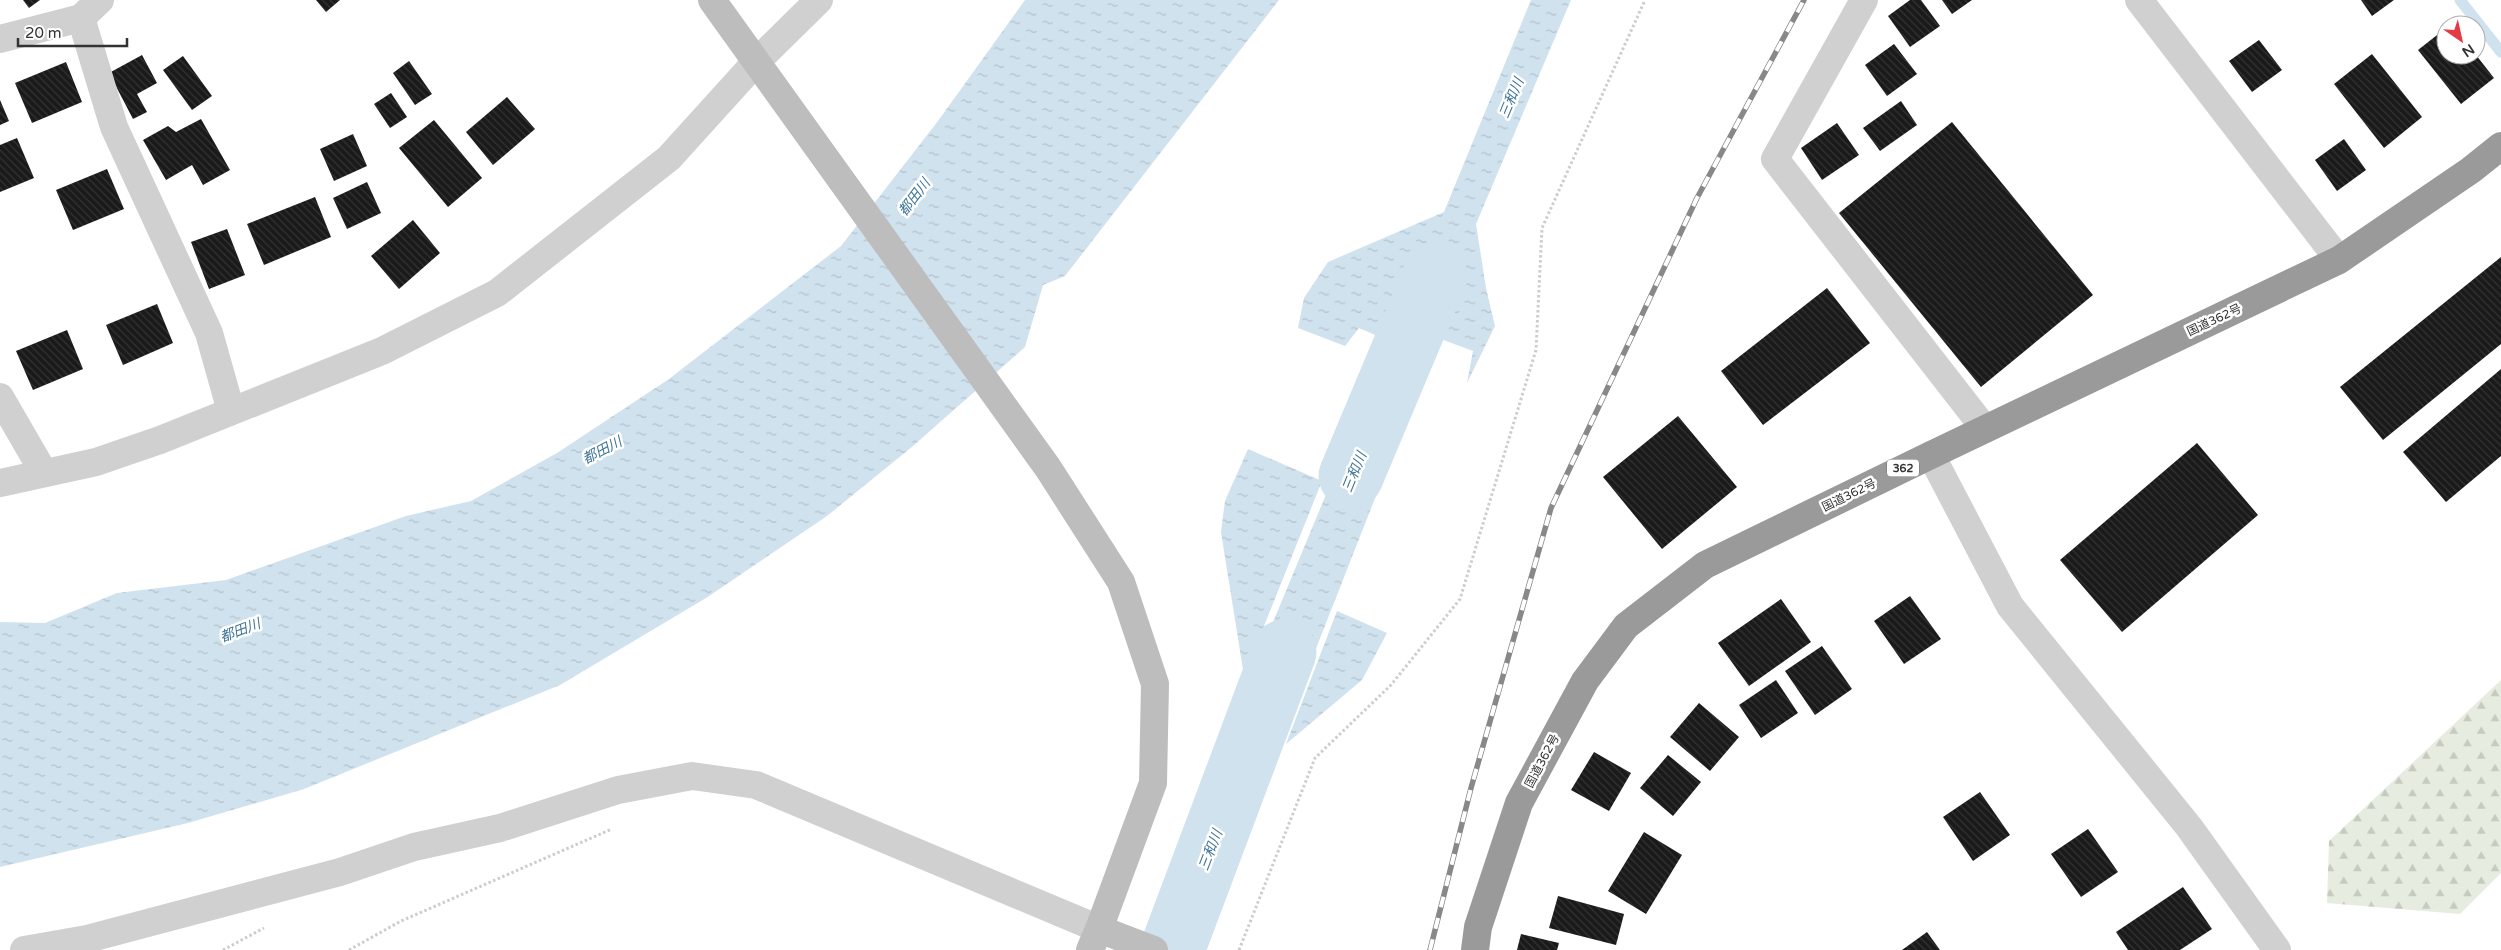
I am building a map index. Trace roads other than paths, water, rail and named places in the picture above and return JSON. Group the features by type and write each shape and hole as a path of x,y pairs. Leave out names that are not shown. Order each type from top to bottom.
{"highway":[{"name":"国道362号","path":"1475,950 1478,927 1519,803 1585,681 1626,626 1705,565 2339,260 2471,170 2501,146"}],"street":[{"path":"712,0 1048,468 1121,582 1155,684 1153,783 1094,939"},
{"path":"0,483 96,462 160,440 382,351 497,293 669,158 756,62 819,0"},
{"path":"1864,0 1775,159 1985,429"},
{"path":"2140,0 2339,260"},
{"path":"0,39 90,9 114,127 209,333 231,411"},
{"path":"0,397 44,473"},
{"path":"1931,455 2010,606 2189,827 2277,950"},
{"path":"24,950 87,939 340,872 414,847 500,828 618,790 692,776 756,785 1094,939 1129,939 1154,950"}],"water":[{"name":"都田川","path":"1025,0 1279,0 1065,276 1043,285 1025,347 913,446 827,516 706,598 560,685 304,789 188,823 0,867 0,622 45,623 117,593 226,580 406,516 471,501 557,453 669,379 841,246 938,121"},
{"path":"1531,0 1571,0 1476,224 1486,288 1495,326 1467,383 1473,351 1441,339 1428,369 1386,352 1387,340 1359,328 1345,346 1298,328 1304,298 1328,262 1444,212"},
{"path":"1364,385 1412,404 1275,753 1229,799 1253,734 1246,687 1362,408 1358,401"},
{"path":"1248,449 1322,481 1244,676 1221,532 1225,501"},
{"path":"1337,611 1387,633 1362,680 1286,744"}],"waterway":[{"path":"2460,0 2501,52"},
{"name":"三和川","path":"1351,476 1435,276"},
{"name":"三和川","path":"1172,950 1284,652"}],"railway":[{"path":"1430,950 1471,788 1551,508 1697,198 1804,0"}]}
